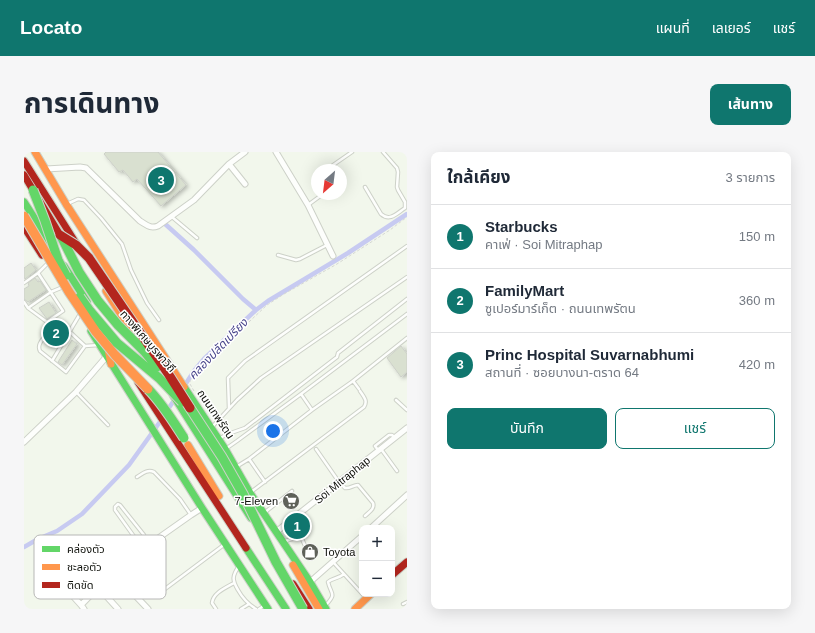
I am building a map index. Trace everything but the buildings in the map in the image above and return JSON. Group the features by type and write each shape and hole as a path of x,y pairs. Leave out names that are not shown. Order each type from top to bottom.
{"main road":[{"name":"ถนนเทพรัตน","path":"35,152 66,204 167,362 178,379 190,392 263,514 310,582 323,608"},
{"path":"24,161 170,390 180,402 309,609"},
{"path":"24,167 46,221 58,260 63,271 86,306 117,343 155,374 180,402"},
{"name":"ทางพิเศษบูรพาวิถี","path":"24,174 60,235 79,272 98,301 152,360 225,471 239,496 272,564 298,609"},
{"path":"24,202 103,329 286,609"},
{"path":"24,216 69,292 93,328 115,355 163,406 290,609"},
{"path":"24,227 240,566 262,608"},
{"path":"60,235 76,245 89,258 190,406 243,494 276,562 303,609"},
{"path":"103,329 109,360"},
{"path":"133,332 167,362"},
{"path":"282,541 289,558 323,608"},
{"path":"395,572 407,562"},
{"path":"355,609 368,597"}],"street":[{"path":"46,169 86,168 140,220 151,228 158,226 194,200 229,164 245,152"},
{"path":"276,152 308,205 333,256"},
{"path":"229,164 245,184"},
{"path":"24,442 109,360"},
{"name":"Soi Mitraphap","path":"276,532 407,428"},
{"path":"374,525 407,495"},
{"path":"163,535 202,508"},
{"path":"310,582 359,539"},
{"path":"76,599 83,607"},
{"path":"109,599 118,609"},
{"path":"139,599 148,609"}],"lane":[{"path":"335,164 352,152"},
{"path":"365,187 381,214 385,217 389,218 405,208 405,202 397,187 397,168 383,152"},
{"path":"66,204 78,199 84,200 122,244 131,270 147,303 159,320"},
{"path":"308,205 315,200"},
{"path":"172,216 197,238"},
{"path":"278,255 296,260 327,245"},
{"path":"229,408 228,378 245,361 407,246"},
{"path":"24,283 38,273 48,263"},
{"path":"24,302 28,308 47,322 63,311 38,273"},
{"path":"211,428 236,400 262,378 407,277"},
{"path":"28,308 51,292 63,287"},
{"path":"218,439 245,428 337,357 338,353 407,299"},
{"path":"52,361 80,314"},
{"path":"224,449 301,394 407,314"},
{"path":"70,332 85,346 100,345"},
{"path":"45,336 39,344 40,351 66,372 85,346"},
{"path":"236,468 353,381 407,338"},
{"path":"250,493 364,407 366,400 353,381"},
{"path":"76,392 108,424"},
{"path":"301,394 312,410"},
{"path":"396,400 407,410"},
{"path":"316,449 339,482 345,488 358,485 372,503 374,507 365,516"},
{"path":"380,450 397,471"},
{"path":"249,459 265,482"},
{"path":"137,477 150,470 154,472 180,499 191,515"},
{"path":"263,514 292,491"},
{"path":"134,535 115,510 115,507 118,504 144,535"},
{"path":"282,541 296,538 302,539 310,557"},
{"path":"166,588 226,544"},
{"path":"333,562 359,587"},
{"path":"240,566 235,572 233,579 234,583 244,600 249,604 262,608"},
{"path":"323,608 332,599 333,595 328,582 344,574"},
{"path":"216,609 212,603 212,598 234,583"},
{"path":"403,604 407,602"},
{"path":"241,609 249,604"}],"path":[{"path":"190,392 194,390 190,384 190,380 196,372 210,356 239,332 266,305 337,264 390,230 407,217"}],"waterway":[{"name":"คลองปลัดเปรียง","path":"183,388 204,359 256,310 268,301 348,253 407,214"},
{"path":"164,223 256,310"},
{"name":"คลองปลัดเปรียง","path":"166,412 175,399"},
{"name":"คลองปลัดเปรียง","path":"48,535 57,531 82,514 129,465 162,419"},
{"name":"คลองปลัดเปรียง","path":"24,547 34,541"}],"traffic: fast":[{"path":"33,190 58,260 66,275"},
{"path":"24,202 51,244"},
{"path":"61,236 79,272 98,301 157,367"},
{"path":"64,266 87,302"},
{"path":"80,297 117,343 159,378 182,402"},
{"path":"91,331 202,508 268,609"},
{"path":"184,387 225,449 250,493 310,582 326,609"},
{"path":"148,389 163,406 184,438"},
{"path":"173,395 251,518"},
{"path":"190,408 222,457 243,494 276,562 303,609"},
{"path":"246,548 286,609"}],"traffic: slow":[{"path":"35,152 66,204 184,387"},
{"path":"24,216 69,292 96,332 115,355 148,389"},
{"path":"106,291 141,346"},
{"path":"107,344 111,364"},
{"path":"188,445 219,496"},
{"path":"293,565 319,609"},
{"path":"355,609 368,597"}],"traffic: jam":[{"path":"24,161 79,248"},
{"path":"24,175 60,235"},
{"path":"24,227 42,255"},
{"path":"60,235 76,245 89,258 190,408"},
{"path":"138,382 246,548"},
{"path":"395,572 407,562"},
{"path":"293,584 309,609"}],"place":[{"name":"Princ Hospital Suvarnabhumi","path":"161,180"},
{"name":"FamilyMart","path":"56,333"},
{"name":"7-Eleven","path":"291,501"},
{"name":"Starbucks","path":"297,526"},
{"name":"Toyota","path":"310,552"}]}
